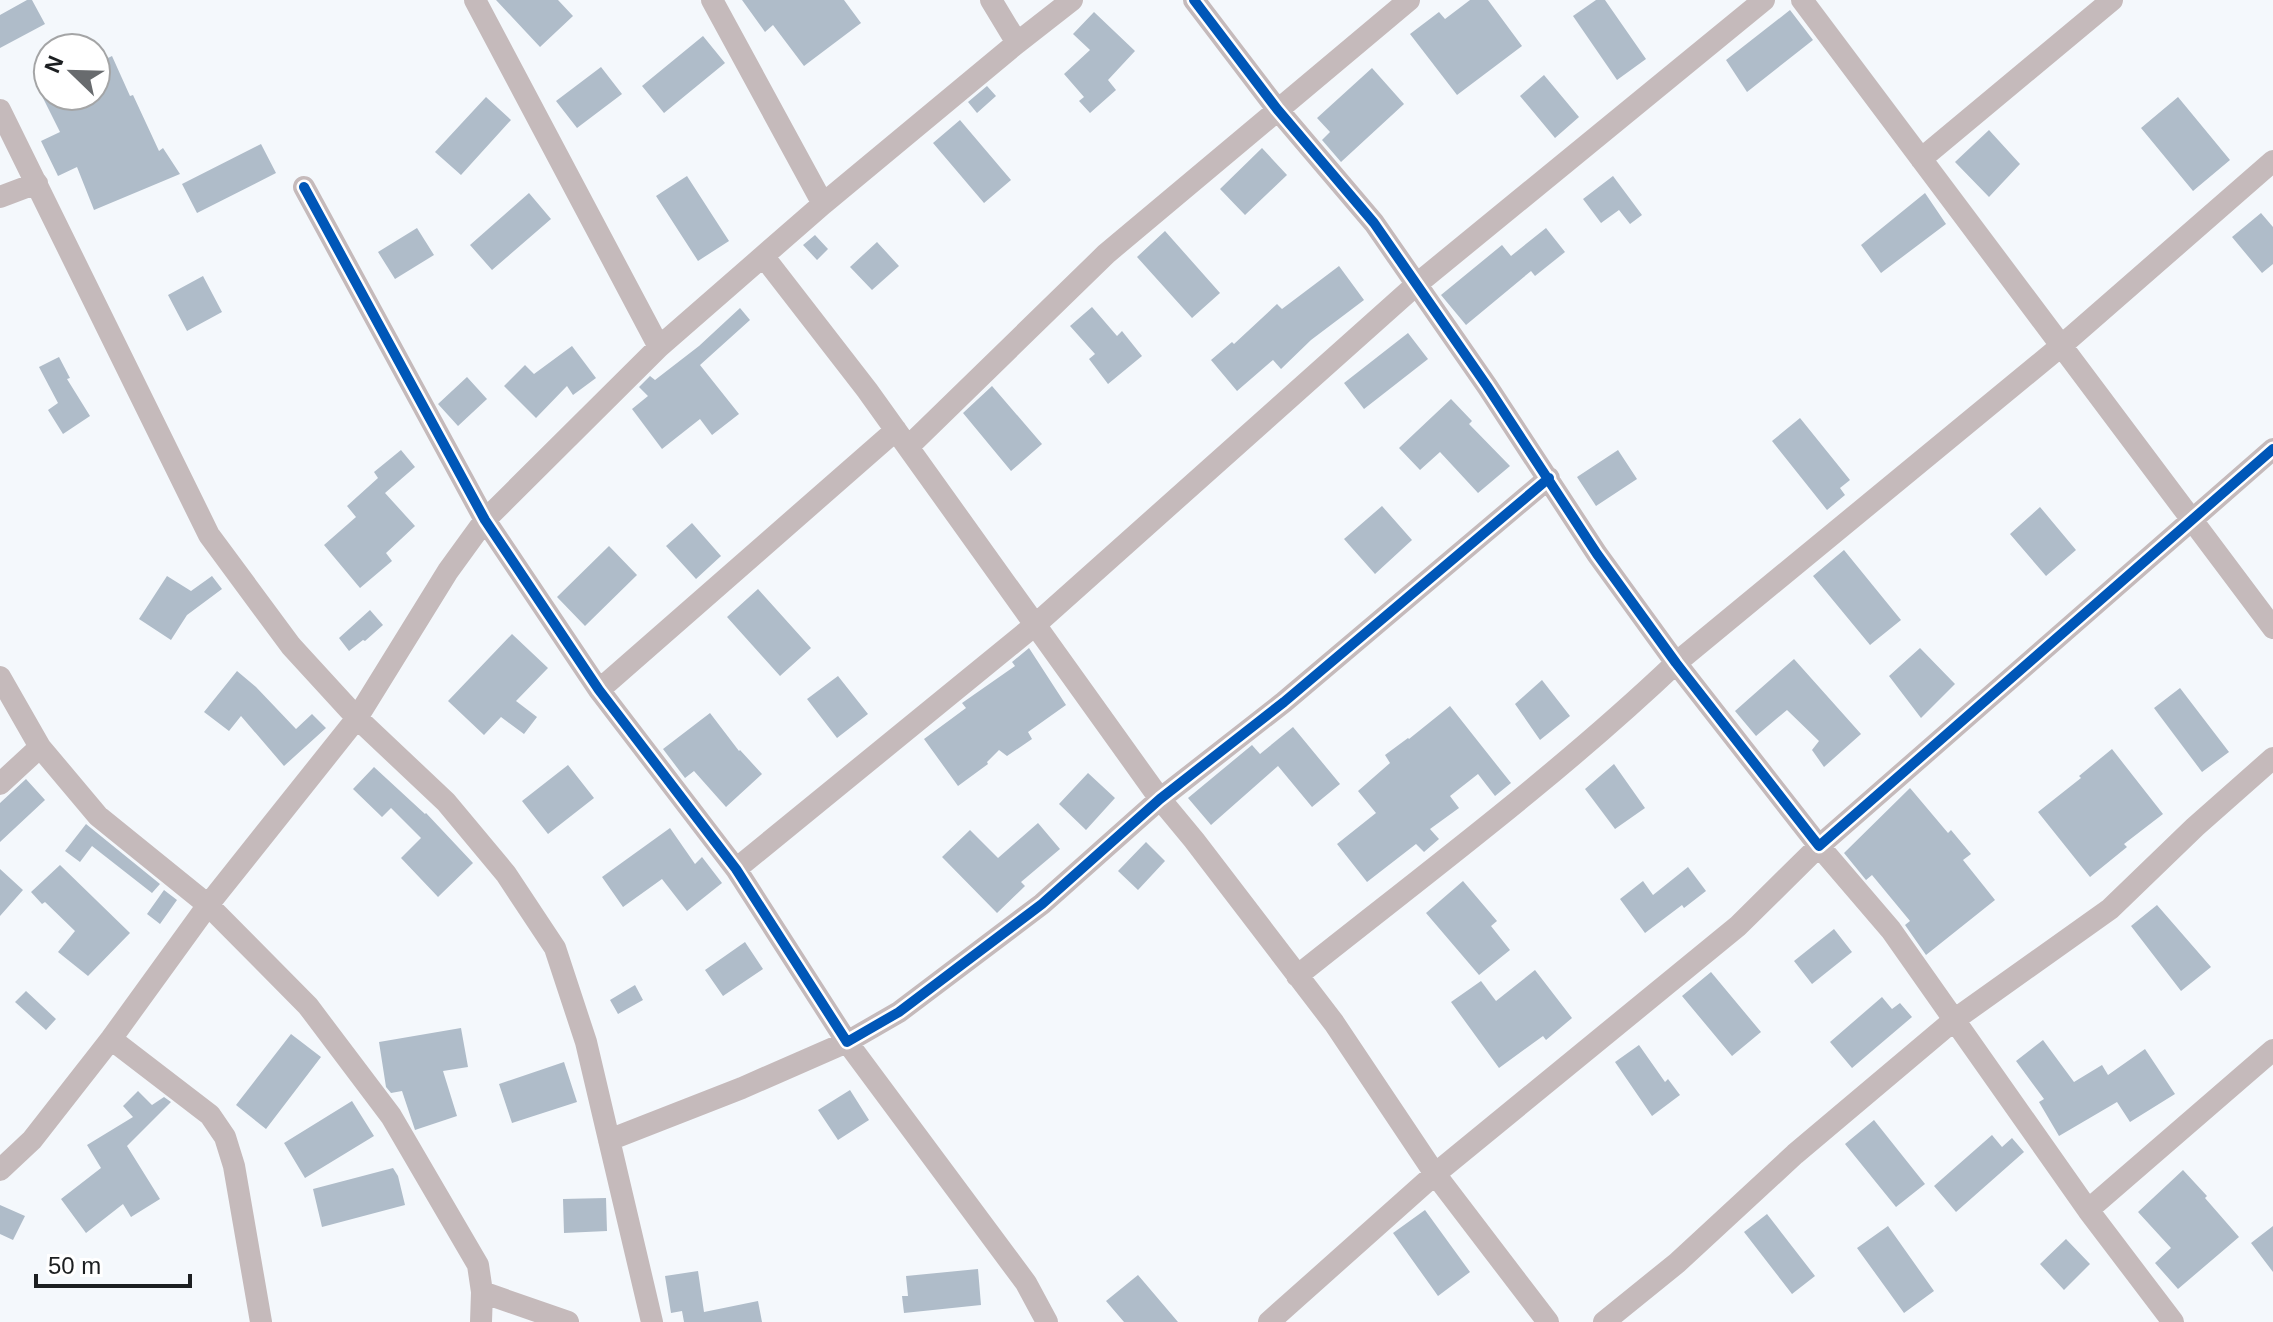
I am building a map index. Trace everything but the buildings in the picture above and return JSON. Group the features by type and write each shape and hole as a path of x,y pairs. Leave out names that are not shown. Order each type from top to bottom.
{"street":[{"path":"475,0 659,347"},
{"path":"712,0 823,204"},
{"path":"991,0 1017,43"},
{"path":"0,1170 32,1140 111,1039 208,905 357,718 448,571 485,520 659,347 823,204 1072,0"},
{"path":"1194,0 1277,109 1374,223 1549,478 1597,554 1676,663 1819,846 1891,930 2088,1210 2173,1322"},
{"path":"599,690 902,438 1106,254 1409,0"},
{"path":"736,869 1035,625 1417,284 1764,0"},
{"path":"1802,0 2273,628"},
{"path":"1921,159 2112,0"},
{"path":"0,110 209,535 291,646 357,718 446,802 506,874 555,948 586,1042 652,1322"},
{"path":"1297,976 1626,711 1676,663 2061,346 2273,161"},
{"path":"0,197 37,183"},
{"path":"304,187 485,520 599,690 736,869 847,1042 1026,1283 1047,1322"},
{"path":"764,257 902,438 1160,799 1334,1023 1435,1174 1548,1322"},
{"path":"1269,1322 1435,1174 1738,926 1819,846 2273,449"},
{"path":"609,1140 742,1088 847,1042 899,1012 1042,904 1160,799 1284,702 1549,478"},
{"path":"0,677 40,747 98,816 208,905 308,1006 391,1116 478,1265 482,1292 481,1322"},
{"path":"0,784 40,747"},
{"path":"1604,1322 1677,1263 1795,1154 1954,1020 2110,909 2273,758"},
{"path":"111,1039 210,1115 225,1137 234,1166 261,1322"},
{"path":"2088,1210 2273,1050"},
{"path":"482,1292 568,1322"}],"cycle path":[{"path":"1194,0 1277,109 1374,223 1487,386 1597,554 1676,663 1819,846 2273,449"},
{"path":"304,187 485,520 599,690 736,869 847,1042 899,1012 1042,904 1160,799 1284,702 1549,478"}]}
